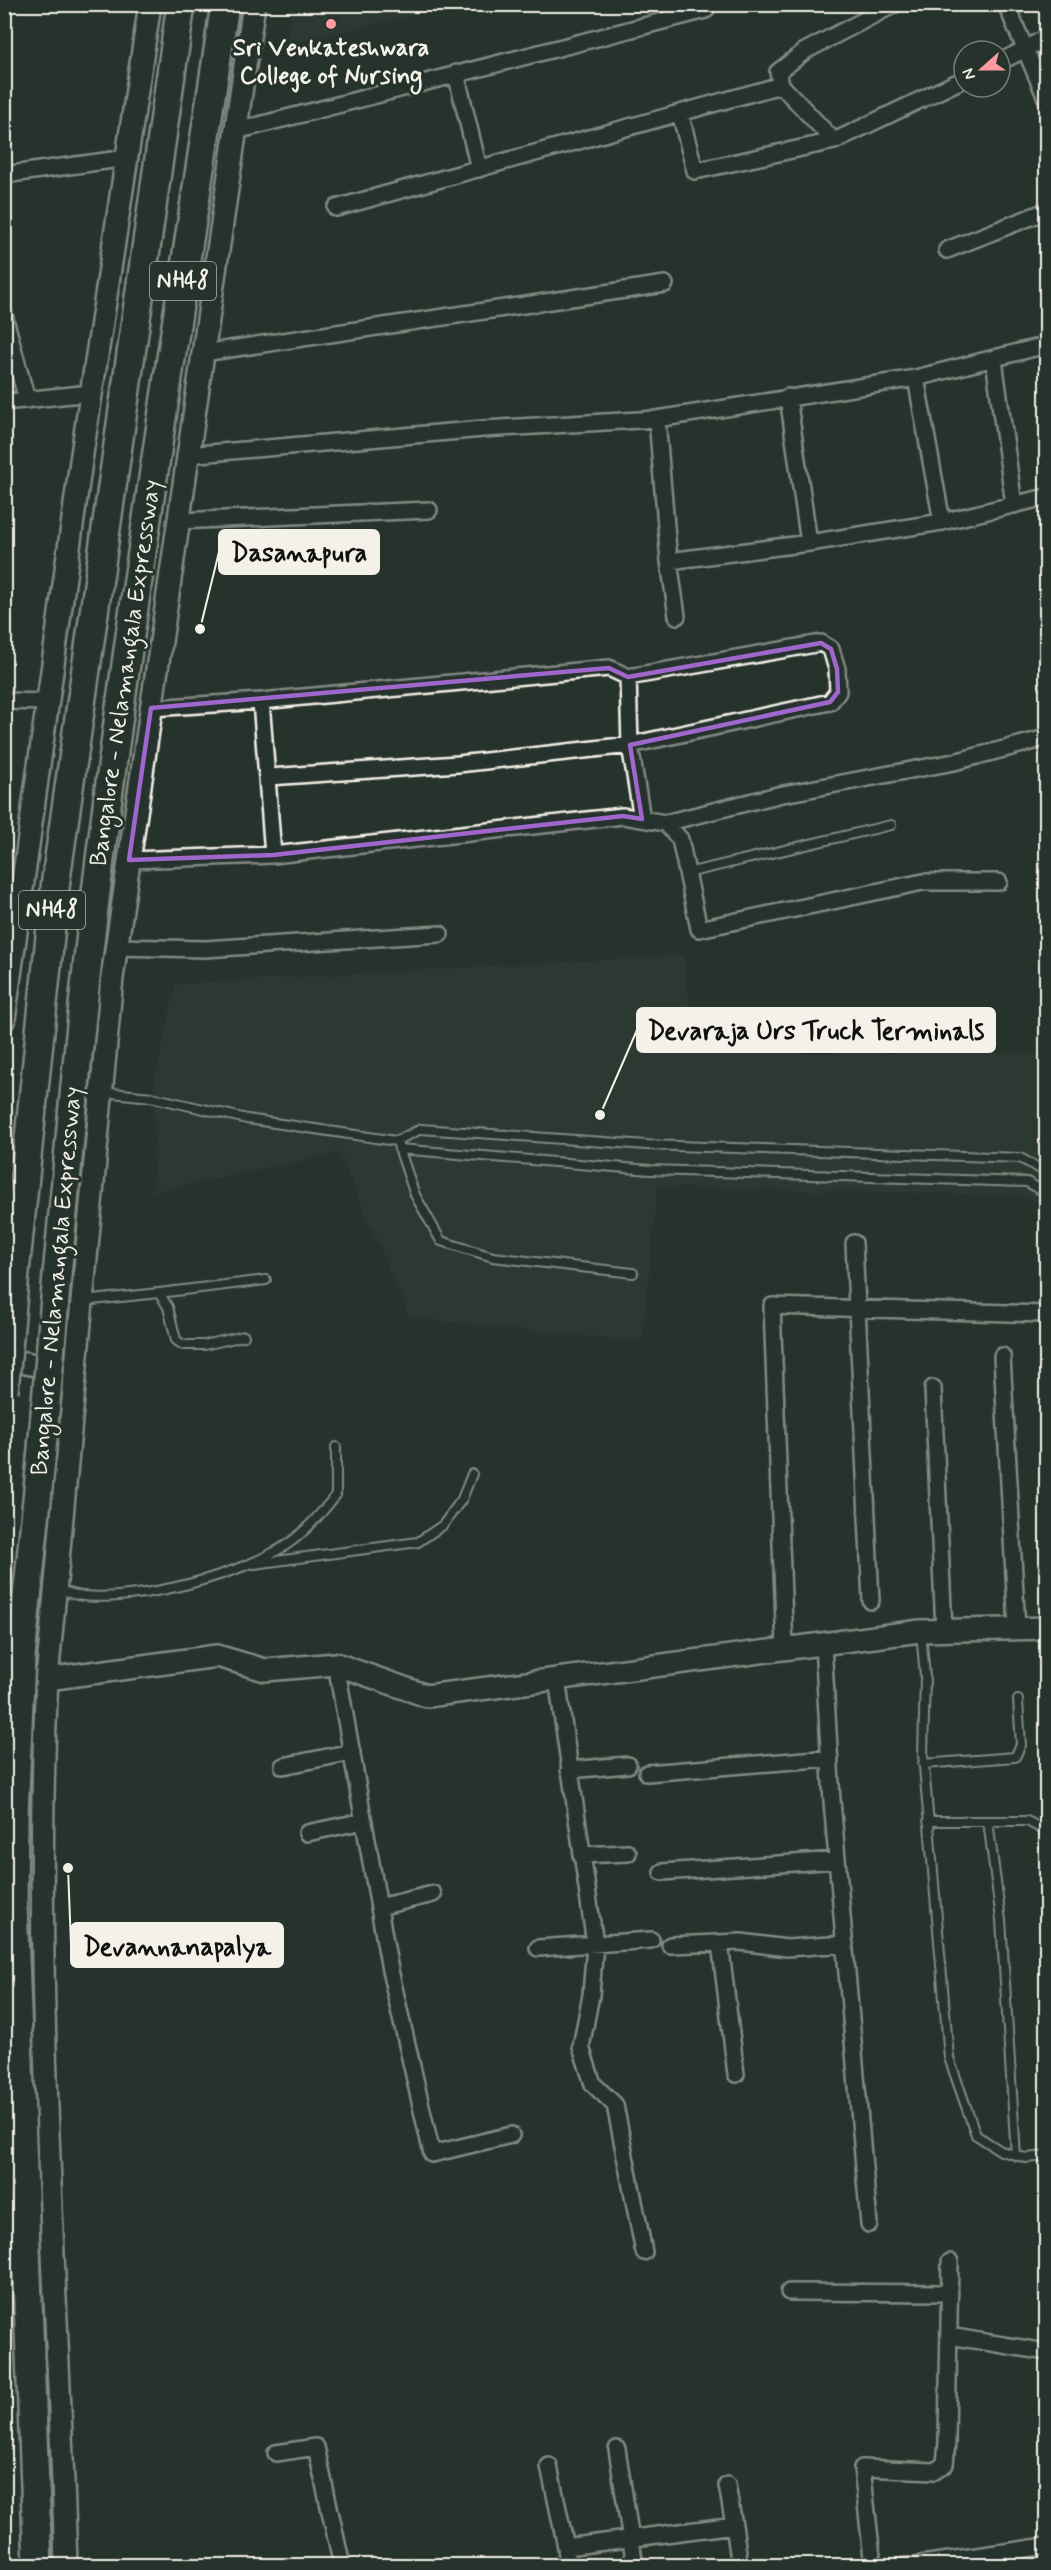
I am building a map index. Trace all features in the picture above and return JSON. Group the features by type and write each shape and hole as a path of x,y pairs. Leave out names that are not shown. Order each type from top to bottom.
{"highway":[{"name":"Bangalore - Nelamangala Expressway","path":"4,1391 46,963 102,551 181,4"},
{"name":"Bangalore - Nelamangala Expressway","path":"38,2565 13,1905 16,1742 21,1657 89,944 141,558 225,4"}],"street":[{"path":"4,1019 11,917 48,702 91,393 150,4"},
{"path":"66,2565 46,2046 41,1796 46,1680 116,947 254,4"},
{"path":"834,141 781,85 778,72 805,51 895,4"},
{"path":"1006,4 1047,98"},
{"path":"236,131 706,10"},
{"path":"1012,56 1047,38"},
{"path":"456,74 479,169"},
{"path":"336,208 781,85"},
{"path":"680,113 695,171 834,141 952,85"},
{"path":"4,175 127,158"},
{"path":"946,250 1047,211"},
{"path":"203,353 664,284"},
{"path":"4,315 27,400"},
{"path":"187,455 483,429 657,419 916,378 1047,345"},
{"path":"994,360 1014,505"},
{"path":"916,378 942,522"},
{"path":"4,402 91,393"},
{"path":"788,397 809,543"},
{"path":"657,419 669,561 677,616"},
{"path":"669,561 809,543 942,522 1047,497"},
{"path":"178,521 429,510"},
{"path":"151,708 261,701 609,668 628,677 821,643 831,649 837,669 838,692 830,702 630,745 458,764 269,777"},
{"path":"628,677 630,745 642,819"},
{"path":"4,701 48,702"},
{"path":"261,701 269,777 273,855"},
{"path":"129,860 273,855 623,816 665,823 778,795 954,762 1047,738"},
{"path":"665,823 680,839 699,929 923,882 999,882"},
{"path":"116,947 205,949 440,934"},
{"path":"854,1243 871,1601"},
{"path":"785,1649 772,1306 1047,1314"},
{"path":"1002,1356 1017,1629"},
{"path":"4,1359 75,1372"},
{"path":"933,1388 944,1630"},
{"path":"4,1676 46,1680 217,1656 265,1670 336,1664 427,1696 920,1631 1047,1628"},
{"path":"823,1644 837,1860 869,2224"},
{"path":"336,1664 390,1971 432,2154 511,2135"},
{"path":"557,1679 580,1855 595,1944 591,1995 581,2047 593,2084 615,2105 644,2252"},
{"path":"283,1766 351,1752"},
{"path":"647,1773 830,1758"},
{"path":"569,1770 628,1765"},
{"path":"307,1833 364,1821"},
{"path":"580,1855 628,1853"},
{"path":"662,1872 837,1860"},
{"path":"379,1907 433,1894"},
{"path":"538,1948 651,1940"},
{"path":"670,1945 741,1942 788,1948 844,1944"},
{"path":"720,1943 736,2074"},
{"path":"873,2565 862,2468 935,2471 945,2464 950,2262"},
{"path":"789,2292 950,2293"},
{"path":"949,2336 1047,2352"},
{"path":"276,2453 316,2447 342,2565"},
{"path":"617,2449 635,2565"},
{"path":"549,2466 568,2565"},
{"path":"727,2485 740,2565"},
{"path":"566,2547 632,2536 734,2524"},
{"path":"904,2565 1000,2559 1047,2546"}],"lane":[{"path":"687,873 891,825"},
{"path":"101,1091 151,1097 247,1119 398,1145 650,1170 1027,1182 1047,1193"},
{"path":"398,1145 421,1129 647,1145 1020,1158 1047,1173"},
{"path":"398,1145 415,1195 441,1241 493,1257 633,1274"},
{"path":"81,1301 266,1280"},
{"path":"159,1293 168,1307 176,1340 183,1345 204,1345 244,1336"},
{"path":"250,1565 292,1541 336,1495 336,1447"},
{"path":"55,1589 83,1596 121,1595 186,1584 250,1565 418,1542 443,1525 462,1499 472,1474"},
{"path":"920,1631 925,1676 924,1764 949,2058 976,2135 1000,2151 1016,2156 1026,2158 1047,2156"},
{"path":"924,1764 1015,1757 1021,1745 1018,1700"},
{"path":"928,1821 1027,1821 1046,1829 1047,1860"},
{"path":"988,1821 1001,1920 1016,2156"}],"highlighted area":[{"path":"821,643 831,649 837,669 838,692 830,702 630,745 642,819 623,816 273,855 129,860 151,708 609,668 628,677"}],"shaded area":[{"name":"Sri Venkateshwara College of Nursing","path":"292,4 459,5 286,44"},
{"path":"684,955 695,1053 1046,1053 1046,1208 1027,1196 658,1187 642,1342 410,1318 339,1153 153,1192 155,1078 176,984"}],"place":[{"name":"Sri Venkateshwara College of Nursing","path":"331,24"},
{"name":"Dasanapura","path":"200,629"},
{"name":"Devaraja Urs Truck Terminals","path":"600,1115"},
{"name":"Devannanapalya","path":"68,1868"}]}
